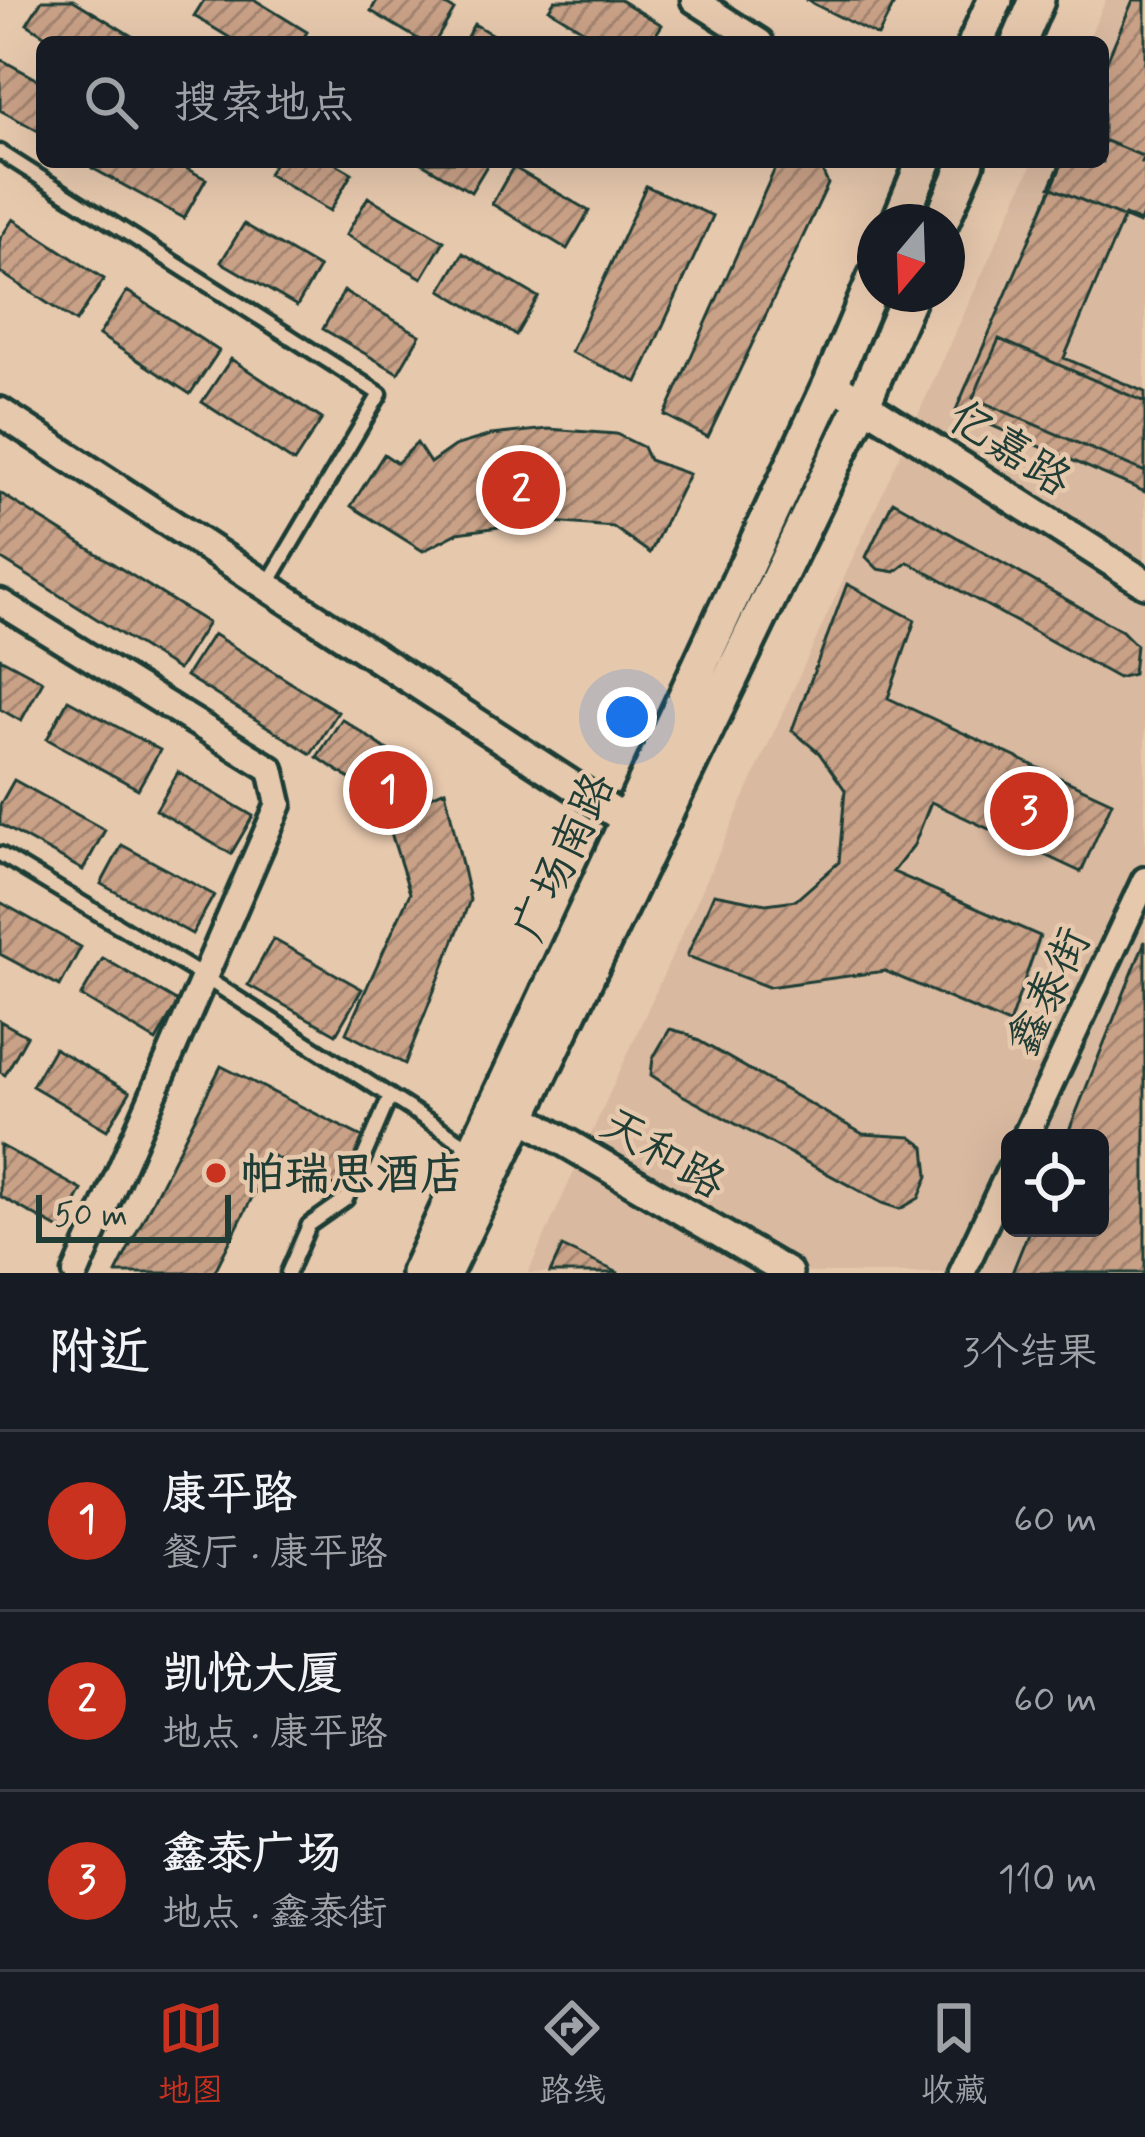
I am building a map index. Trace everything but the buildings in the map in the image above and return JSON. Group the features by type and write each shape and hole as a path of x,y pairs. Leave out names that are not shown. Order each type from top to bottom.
{"main road":[{"path":"979,36 995,0"},
{"path":"1022,36 1037,0"},
{"path":"906,204 922,168"},
{"path":"949,204 964,168"},
{"name":"广场南路","path":"444,1273 627,821 861,312"},
{"name":"广场南路","path":"418,1273 475,1150 509,1110 863,403 902,312"}],"street":[{"path":"694,0 751,36"},
{"name":"亿嘉路","path":"831,383 1145,583"},
{"path":"0,412 627,821"},
{"path":"0,602 271,769 279,804 76,1273"},
{"name":"鑫泰街","path":"1029,1129 1145,880"},
{"name":"天和路","path":"509,1110 788,1273"},
{"path":"962,1273 1001,1189"}],"lane":[{"path":"0,152 380,394 266,586"},
{"path":"0,854 475,1150"},
{"path":"287,1273 308,1225 346,1199 389,1096"}],"shaded area":[{"path":"1106,0 1145,0 1145,1273 528,1273 1030,168 1109,168 1109,36 1090,36"}],"place":[{"name":"凯悦大厦","path":"521,490"},
{"name":"康平路","path":"388,790"},
{"name":"鑫泰广场","path":"1029,811"},
{"name":"帕瑞思酒店","path":"216,1173"}]}
